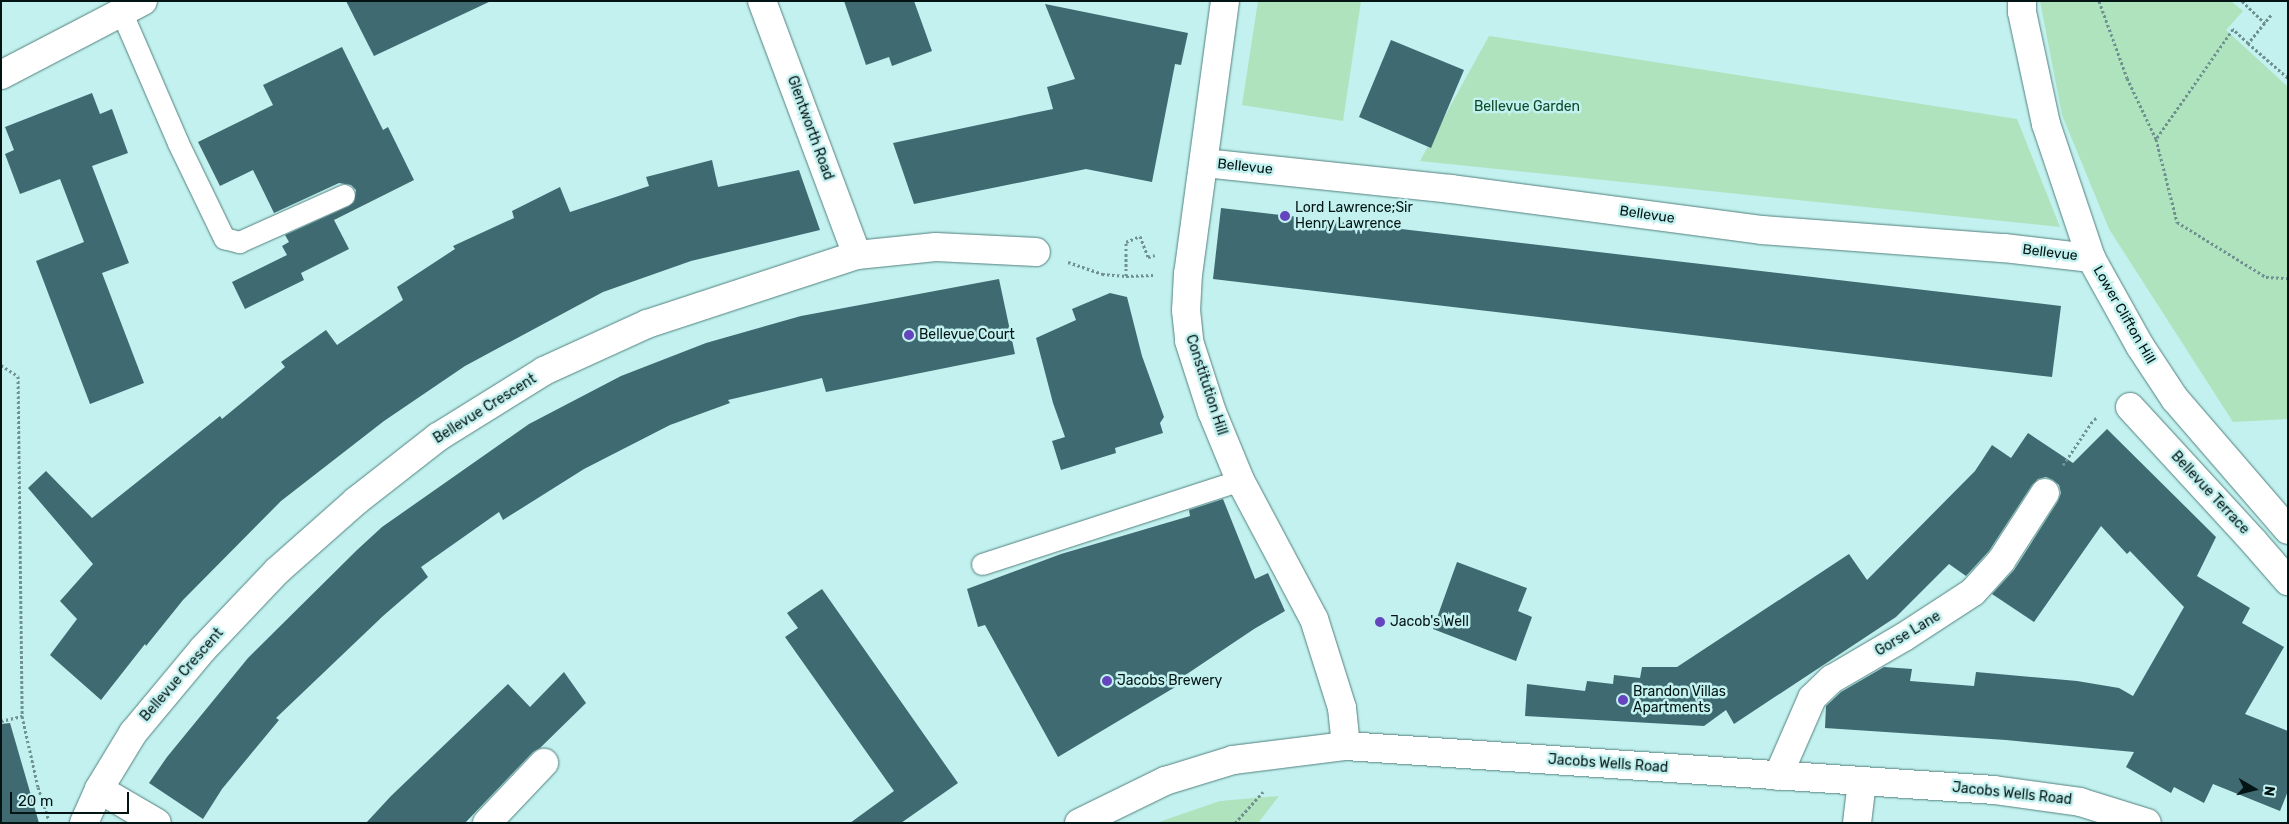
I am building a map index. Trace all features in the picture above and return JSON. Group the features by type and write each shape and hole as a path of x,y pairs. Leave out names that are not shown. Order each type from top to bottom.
{"street":[{"name":"Glentworth Road","path":"762,1 857,255"},
{"name":"Constitution Hill","path":"1225,1 1192,244 1186,310 1189,341 1212,412 1240,480 1314,619 1342,708 1346,746"},
{"name":"Lower Clifton Hill","path":"2022,1 2022,12 2046,124 2091,258 2140,346 2175,399 2288,530"},
{"path":"1,75 132,6"},
{"name":"Bellevue","path":"1204,163 1451,189 1762,230 2004,248 2091,258"},
{"name":"Bellevue Crescent","path":"84,823 99,789 133,733 203,649 277,572 356,501 438,437 544,372 647,324 857,255 936,247 1036,252"},
{"name":"Bellevue Terrace","path":"2130,407 2288,581"},
{"name":"Gorse Lane","path":"1778,776 1812,698 1832,679 1904,637 1973,592 2000,561 2045,493"},
{"name":"Jacobs Wells Road","path":"1079,823 1165,781 1233,760 1346,746 1994,790 2080,802 2147,823"},
{"path":"487,823 544,763"},
{"path":"1857,823 1862,781"},
{"path":"99,789 157,823"}],"lane":[{"path":"132,6 178,143 224,238 239,242 344,195"},
{"path":"982,564 1240,480"}],"path":[{"path":"2099,1 2127,78 2156,139 2177,222 2266,277 2288,278"},
{"path":"2242,1 2265,23"},
{"path":"2248,43 2271,15"},
{"path":"2156,139 2234,29 2288,78"},
{"path":"1036,252 1102,274 1126,276 1126,242 1140,236 1148,258 1192,244"},
{"path":"1,365 18,376 22,716 38,787 50,823"},
{"path":"2045,493 2094,419"},
{"path":"1,721 22,716"},
{"path":"1235,823 1259,798"}],"green space":[{"path":"1258,1 1361,1 1343,121 1242,105"},
{"path":"2040,1 2231,1 2243,11 2226,30 2288,87 2288,419 2233,422 2109,229 2062,115"},
{"name":"Bellevue Garden","path":"1489,36 2017,119 2060,227 1420,161"},
{"path":"1279,796 1258,823 1156,823 1220,801"}],"building":[{"path":"346,1 491,1 374,56"},
{"path":"844,1 914,1 932,51 892,66 889,57 866,65"},
{"path":"1045,4 1188,33 1181,65 1175,64 1152,182 1086,169 914,204 893,143 1053,109 1047,87 1075,79"},
{"path":"1391,40 1464,70 1431,148 1359,117"},
{"path":"342,47 383,130 388,127 414,180 334,220 349,249 301,273 304,280 245,309 232,282 287,255 282,246 289,242 285,235 349,206 354,202 356,190 351,185 339,183 274,213 253,170 220,186 198,142 273,105 263,85"},
{"path":"92,93 100,114 112,109 128,153 92,166 129,263 102,273 144,383 90,404 36,261 84,242 60,179 20,194 5,154 14,150 5,127"},
{"path":"712,160 718,187 799,170 820,230 691,261 603,292 465,366 384,421 281,501 183,600 101,700 50,655 77,619 60,601 93,564 28,488 46,471 92,518 220,416 222,419 285,367 281,362 326,330 337,345 403,300 397,287 455,249 453,246 514,218 512,211 560,187 570,212 649,186 646,177"},
{"path":"1221,208 2061,306 2052,377 1213,279"},
{"path":"999,279 1015,354 826,392 822,378 728,400 730,403 670,425 584,469 503,520 499,512 421,567 428,577 383,616 276,718 279,720 222,789 203,819 149,783 167,757 248,658 357,550 382,527 529,424 621,376 706,343 801,316"},
{"path":"1110,293 1127,297 1142,356 1164,417 1160,423 1163,433 1115,448 1116,453 1061,470 1052,441 1065,437 1053,403 1036,338 1076,320 1072,309"},
{"path":"2107,429 2216,537 2197,576 2250,608 2242,623 2284,647 2245,714 2288,731 2288,791 2280,811 2213,784 2204,803 2174,787 2171,793 2126,767 2134,752 2006,740 1825,728 1826,706 1841,692 1884,667 1912,669 1910,681 1974,686 1976,672 2077,681 2119,688 2133,696 2184,607 2130,551 2127,554 2101,526 2034,622 1992,594 2014,570 2058,501 2061,493 2059,485 2046,477 2038,479 2032,485 1989,551 1966,576 1949,564 1896,617 1734,724 1726,710 1704,726 1525,716 1527,684 1585,691 1587,681 1613,684 1614,675 1640,678 1642,667 1677,667 1849,554 1867,580 1975,471 1992,445 2011,458 2028,433 2073,463"},
{"path":"1223,499 1255,579 1268,573 1285,611 1254,629 1175,682 1177,686 1058,757 985,625 978,627 967,589 1061,554 1190,516 1189,510"},
{"path":"1457,562 1527,588 1518,611 1532,617 1516,661 1433,629"},
{"path":"822,589 958,783 901,823 850,823 894,791 785,637 798,628 787,613"},
{"path":"564,672 586,703 540,748 533,752 465,823 366,823 391,796 508,684 530,707"},
{"path":"10,723 39,823 1,823 1,724"}],"place":[{"name":"Lord Lawrence;Sir Henry Lawrence","path":"1285,216"},
{"name":"Bellevue Court","path":"909,335"},
{"name":"Jacob's Well","path":"1380,622"},
{"name":"Jacobs Brewery","path":"1107,681"},
{"name":"Brandon Villas Apartments","path":"1623,700"}]}
